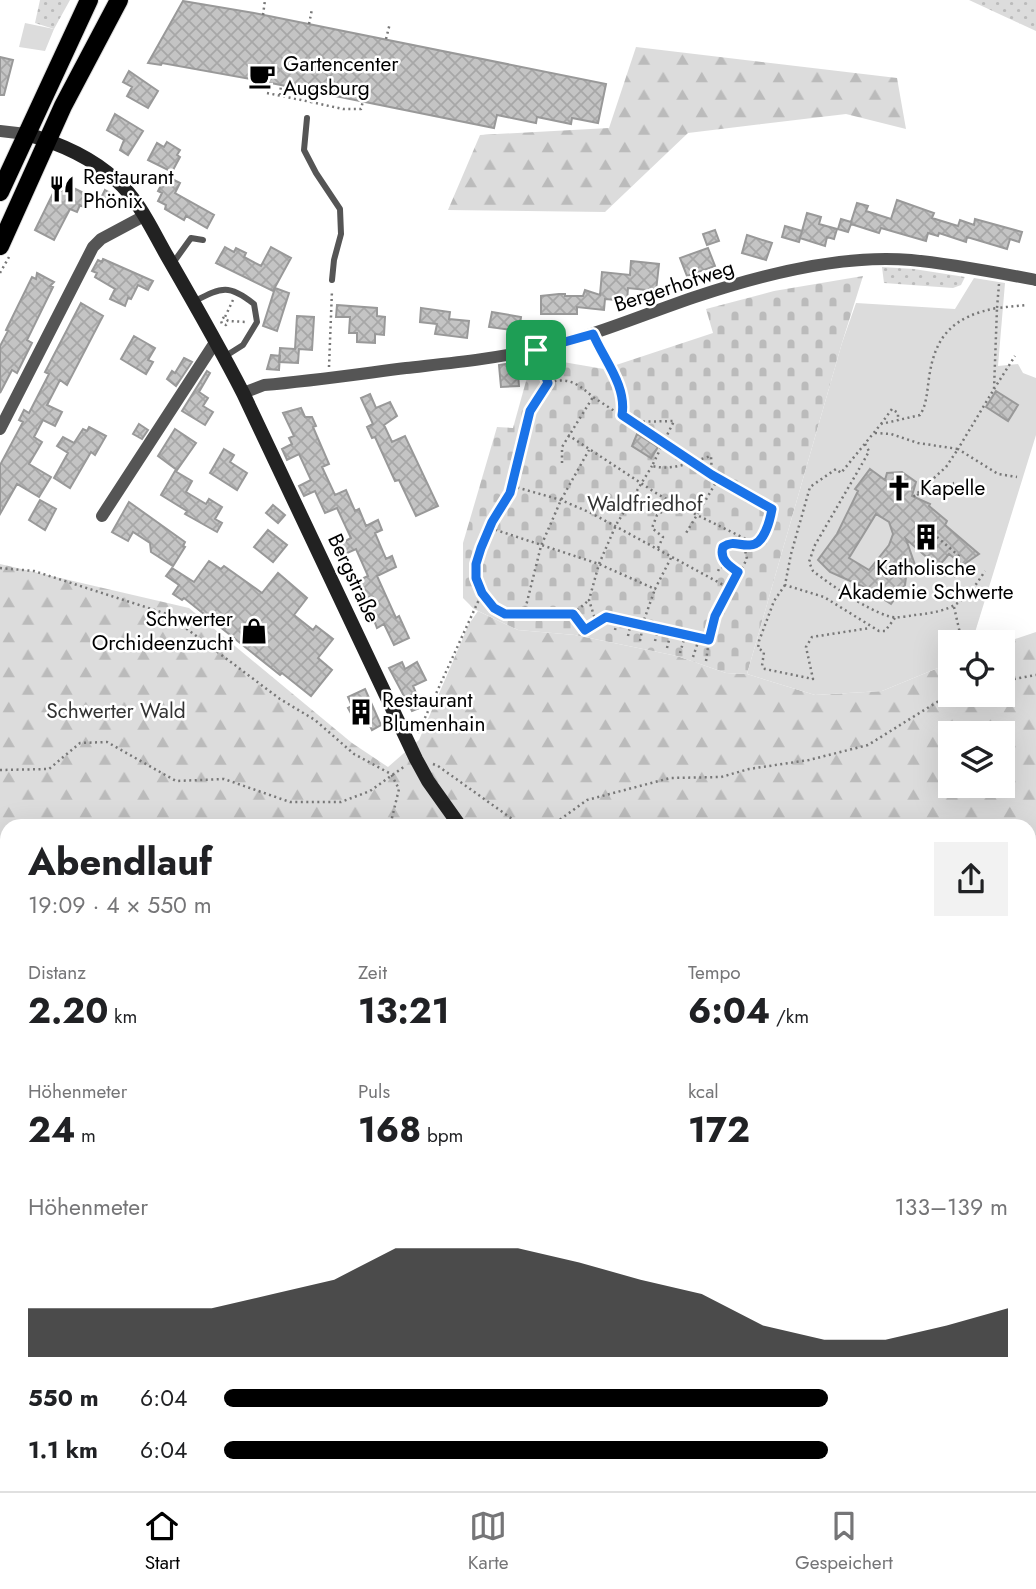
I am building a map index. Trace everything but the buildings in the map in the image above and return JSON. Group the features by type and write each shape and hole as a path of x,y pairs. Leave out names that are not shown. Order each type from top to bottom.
{"main road":[{"path":"0,191 89,0"},
{"path":"0,246 63,106 119,0"},
{"name":"Bergstraße","path":"26,134 49,140 82,156 118,181 132,196 221,350 416,760 455,819"}],"street":[{"path":"0,131 26,134"},
{"path":"0,429 93,247 101,239 144,216"},
{"name":"Bergerhofweg","path":"243,393 264,385 536,350 593,334 733,286 832,264 909,260 1036,280"},
{"path":"102,516 212,347 221,350"}],"lane":[{"path":"307,118 304,150 340,209 341,234 332,279"},
{"path":"172,265 191,239 203,240"},
{"path":"193,302 219,288 237,291 254,304 257,322 243,345 221,350"}],"path":[{"path":"263,15 265,0"},
{"path":"309,24 312,9"},
{"path":"386,40 390,23"},
{"path":"280,95 281,85"},
{"path":"311,102 314,91"},
{"path":"267,93 344,109 361,109 363,101"},
{"path":"994,389 999,273"},
{"path":"328,378 332,279"},
{"path":"237,291 226,319 257,322"},
{"path":"881,424 919,415 923,411 931,365 946,330 973,313 1026,305"},
{"path":"593,334 619,385 624,405 622,415"},
{"path":"536,350 548,383"},
{"path":"954,483 933,486 911,499 946,467 1016,356"},
{"path":"589,600 573,614 505,614 494,608 482,593 476,578 476,564 490,528 510,493 530,411 548,383 568,380 578,384 593,397 718,479 772,509 768,527 755,544 732,543 723,547 722,556 730,567 738,572"},
{"path":"562,463 560,451 593,397"},
{"path":"895,618 885,631 870,628 812,636 806,647 813,679 765,669 762,666 764,652 758,648 759,641 774,601 785,584 810,487 836,469 841,473 892,409 898,413 898,421"},
{"path":"596,622 589,600 599,564 616,525 652,466 674,421 632,422"},
{"path":"875,433 891,433 918,443 958,449 998,474 1017,477"},
{"path":"568,435 641,484 755,544"},
{"path":"865,444 869,451 816,545 810,562 813,571 878,611 895,618 954,607 985,571"},
{"path":"524,614 541,546 561,500 589,450"},
{"path":"652,466 677,468 711,456 712,475"},
{"path":"686,533 718,479"},
{"path":"512,486 561,500 616,525 729,588"},
{"path":"658,548 663,537 652,528 657,515 665,510 671,501"},
{"path":"490,528 599,564 654,589"},
{"path":"937,537 959,556 958,571 954,577"},
{"path":"706,661 715,616 747,559 746,550 749,545"},
{"path":"640,641 654,589 672,556"},
{"path":"718,571 720,567 730,567"},
{"path":"0,568 34,571 167,614 280,699 316,720 354,754 391,774 398,789 392,819"},
{"path":"785,584 824,597 863,620 870,628"},
{"path":"416,760 414,741 482,593"},
{"path":"954,607 959,630"},
{"path":"573,614 585,630 606,617 709,640"},
{"path":"615,630 618,619"},
{"path":"628,636 631,622"},
{"path":"655,641 659,628"},
{"path":"667,649 671,632"},
{"path":"680,653 685,636"},
{"path":"693,657 699,639"},
{"path":"1015,679 1036,675"},
{"path":"561,819 587,800 670,778 721,777 749,769 809,761 868,745 938,701"},
{"path":"0,770 49,769 80,743 107,742 176,781 223,779 290,802 341,802 370,791 391,774 416,760 439,765 512,819"},
{"path":"712,1491 738,1491"}],"green space":[{"path":"40,0 70,0 54,29 35,23"},
{"path":"969,0 1036,0 1036,31"},
{"path":"25,23 54,29 45,51 19,47"},
{"path":"636,47 897,78 906,129 846,114 688,133 605,212 448,210 480,135 609,128"},
{"path":"882,267 965,277 961,285 953,288 884,283"},
{"name":"Waldfriedhof","path":"863,276 747,674 726,673 677,656 575,635 518,630 474,609 463,598 463,543 497,427 513,428 528,374 563,362 604,369 713,333 706,309 774,291"},
{"path":"974,278 1005,283 998,366 1018,364 1023,373 1036,378 1036,435 976,630 938,630 938,668 882,691 815,695 747,674 842,343 856,303 955,309"},
{"name":"Schwerter Wald","path":"0,564 189,608 352,743 388,767 419,740 469,624 478,611 518,630 575,635 677,656 726,673 747,674 815,695 882,691 938,668 938,707 1015,707 1015,639 1036,632 1036,819 0,819"}],"place":[{"name":"Gartencenter Augsburg","path":"262,76"},
{"name":"Restaurant Phönix","path":"62,189"},
{"name":"Kapelle","path":"899,488"},
{"name":"Katholische Akademie Schwerte","path":"926,537"},
{"name":"Schwerter Orchideenzucht","path":"254,631"},
{"name":"Restaurant Blumenhain","path":"361,712"}],"route":[{"path":"593,334 619,385 624,405 622,415 712,475 772,509 768,527 755,544 726,544 721,551 727,565 738,572 715,616 709,640 606,617 585,630 573,614 505,614 494,608 482,593 476,578 476,564 481,548 492,522 510,493 530,411 548,383 536,350 593,334"}]}
